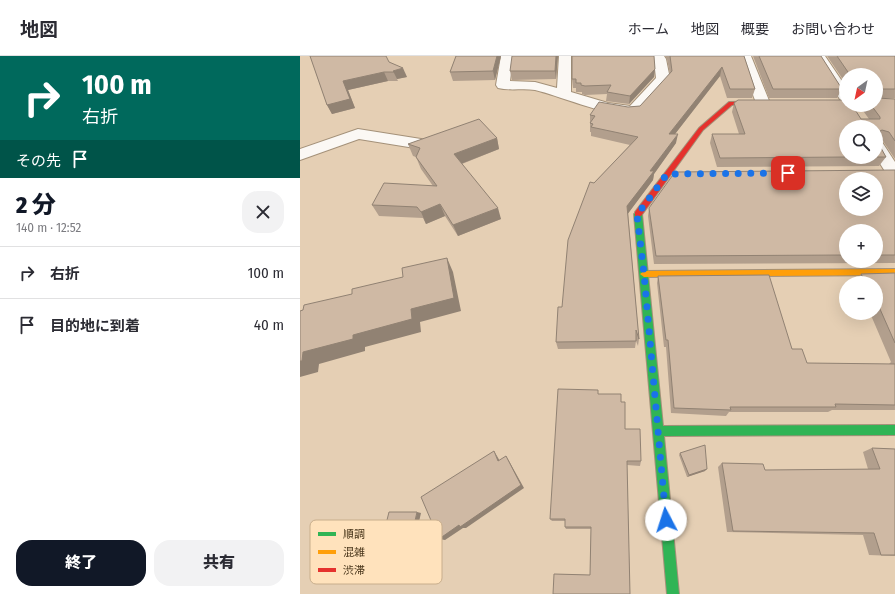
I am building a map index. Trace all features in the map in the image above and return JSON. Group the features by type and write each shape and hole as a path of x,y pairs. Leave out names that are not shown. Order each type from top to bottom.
{"street":[{"path":"507,56 503,85 535,86 607,107 633,111 662,79 660,59 657,56"},
{"path":"564,94 565,56"},
{"path":"673,594 644,274 637,215 701,129 730,103 767,103 745,56"},
{"path":"819,56 839,90"},
{"path":"300,155 358,134 421,144"},
{"path":"883,159 890,173"},
{"path":"667,174 690,174"},
{"path":"644,274 895,272"},
{"path":"658,431 895,430"}],"building":[{"path":"310,56 386,56 389,62 403,68 393,71 394,72 384,72 343,81 350,99 327,105"},
{"path":"456,56 497,56 493,71 450,72"},
{"path":"512,56 556,56 555,71 510,71"},
{"path":"572,56 654,56 655,69 630,96 607,92 611,85 585,86 581,85 581,83 576,83 576,79 572,79"},
{"path":"670,56 744,56 755,89 730,89 722,67 669,134 678,134 650,171 654,171 627,206 639,339 636,330 636,341 556,342 558,307 562,307 568,240 590,182 594,183 638,137 591,127 593,124 590,123 595,116 590,115 599,102 628,107 640,106 672,71"},
{"path":"759,56 821,56 839,84 839,89 773,89"},
{"path":"837,56 895,56 895,89 883,89 883,68 845,68"},
{"path":"883,98 895,99 895,141 889,132 883,130 883,120 839,120 839,157 720,158 712,134 745,134 734,103 738,100 839,100 839,112 856,112 861,119 880,119 876,112 883,112"},
{"path":"479,119 497,138 454,154 498,208 453,225 440,204 421,212 417,207 372,205 384,183 437,186 416,157 420,148 408,144"},
{"path":"895,170 895,255 883,255 883,224 839,224 839,255 656,256 649,208 675,172"},
{"path":"447,258 454,298 411,309 412,319 353,335 353,339 303,352 302,361 300,361 300,311 303,310 304,305 352,294 352,289 403,277 402,268"},
{"path":"895,273 895,343 883,316 883,276 862,276 861,274"},
{"path":"769,275 792,349 802,349 807,363 895,364 895,405 835,404 836,407 730,407 731,410 674,408 668,340 666,340 658,276"},
{"path":"558,389 598,390 598,394 621,394 621,402 625,402 625,429 640,429 641,461 627,461 630,594 553,594 554,574 590,575 591,527 565,527 565,519 550,519"},
{"path":"705,445 707,469 689,475 680,453"},
{"path":"872,448 895,449 895,555 881,555 874,533 733,531 722,463 763,464 765,470 880,469"},
{"path":"494,451 498,461 506,456 521,485 460,527 459,525 442,537 442,520 431,520 421,497"},
{"path":"389,512 417,512 415,520 387,520"}],"traffic: fast":[{"path":"638,214 673,594"},
{"path":"658,431 895,430"}],"traffic: slow":[{"path":"644,274 895,272"}],"traffic: jam":[{"path":"638,214 701,129 731,103 765,103"}],"route":[{"path":"666,520 644,274 637,215 667,174 788,173"}]}
